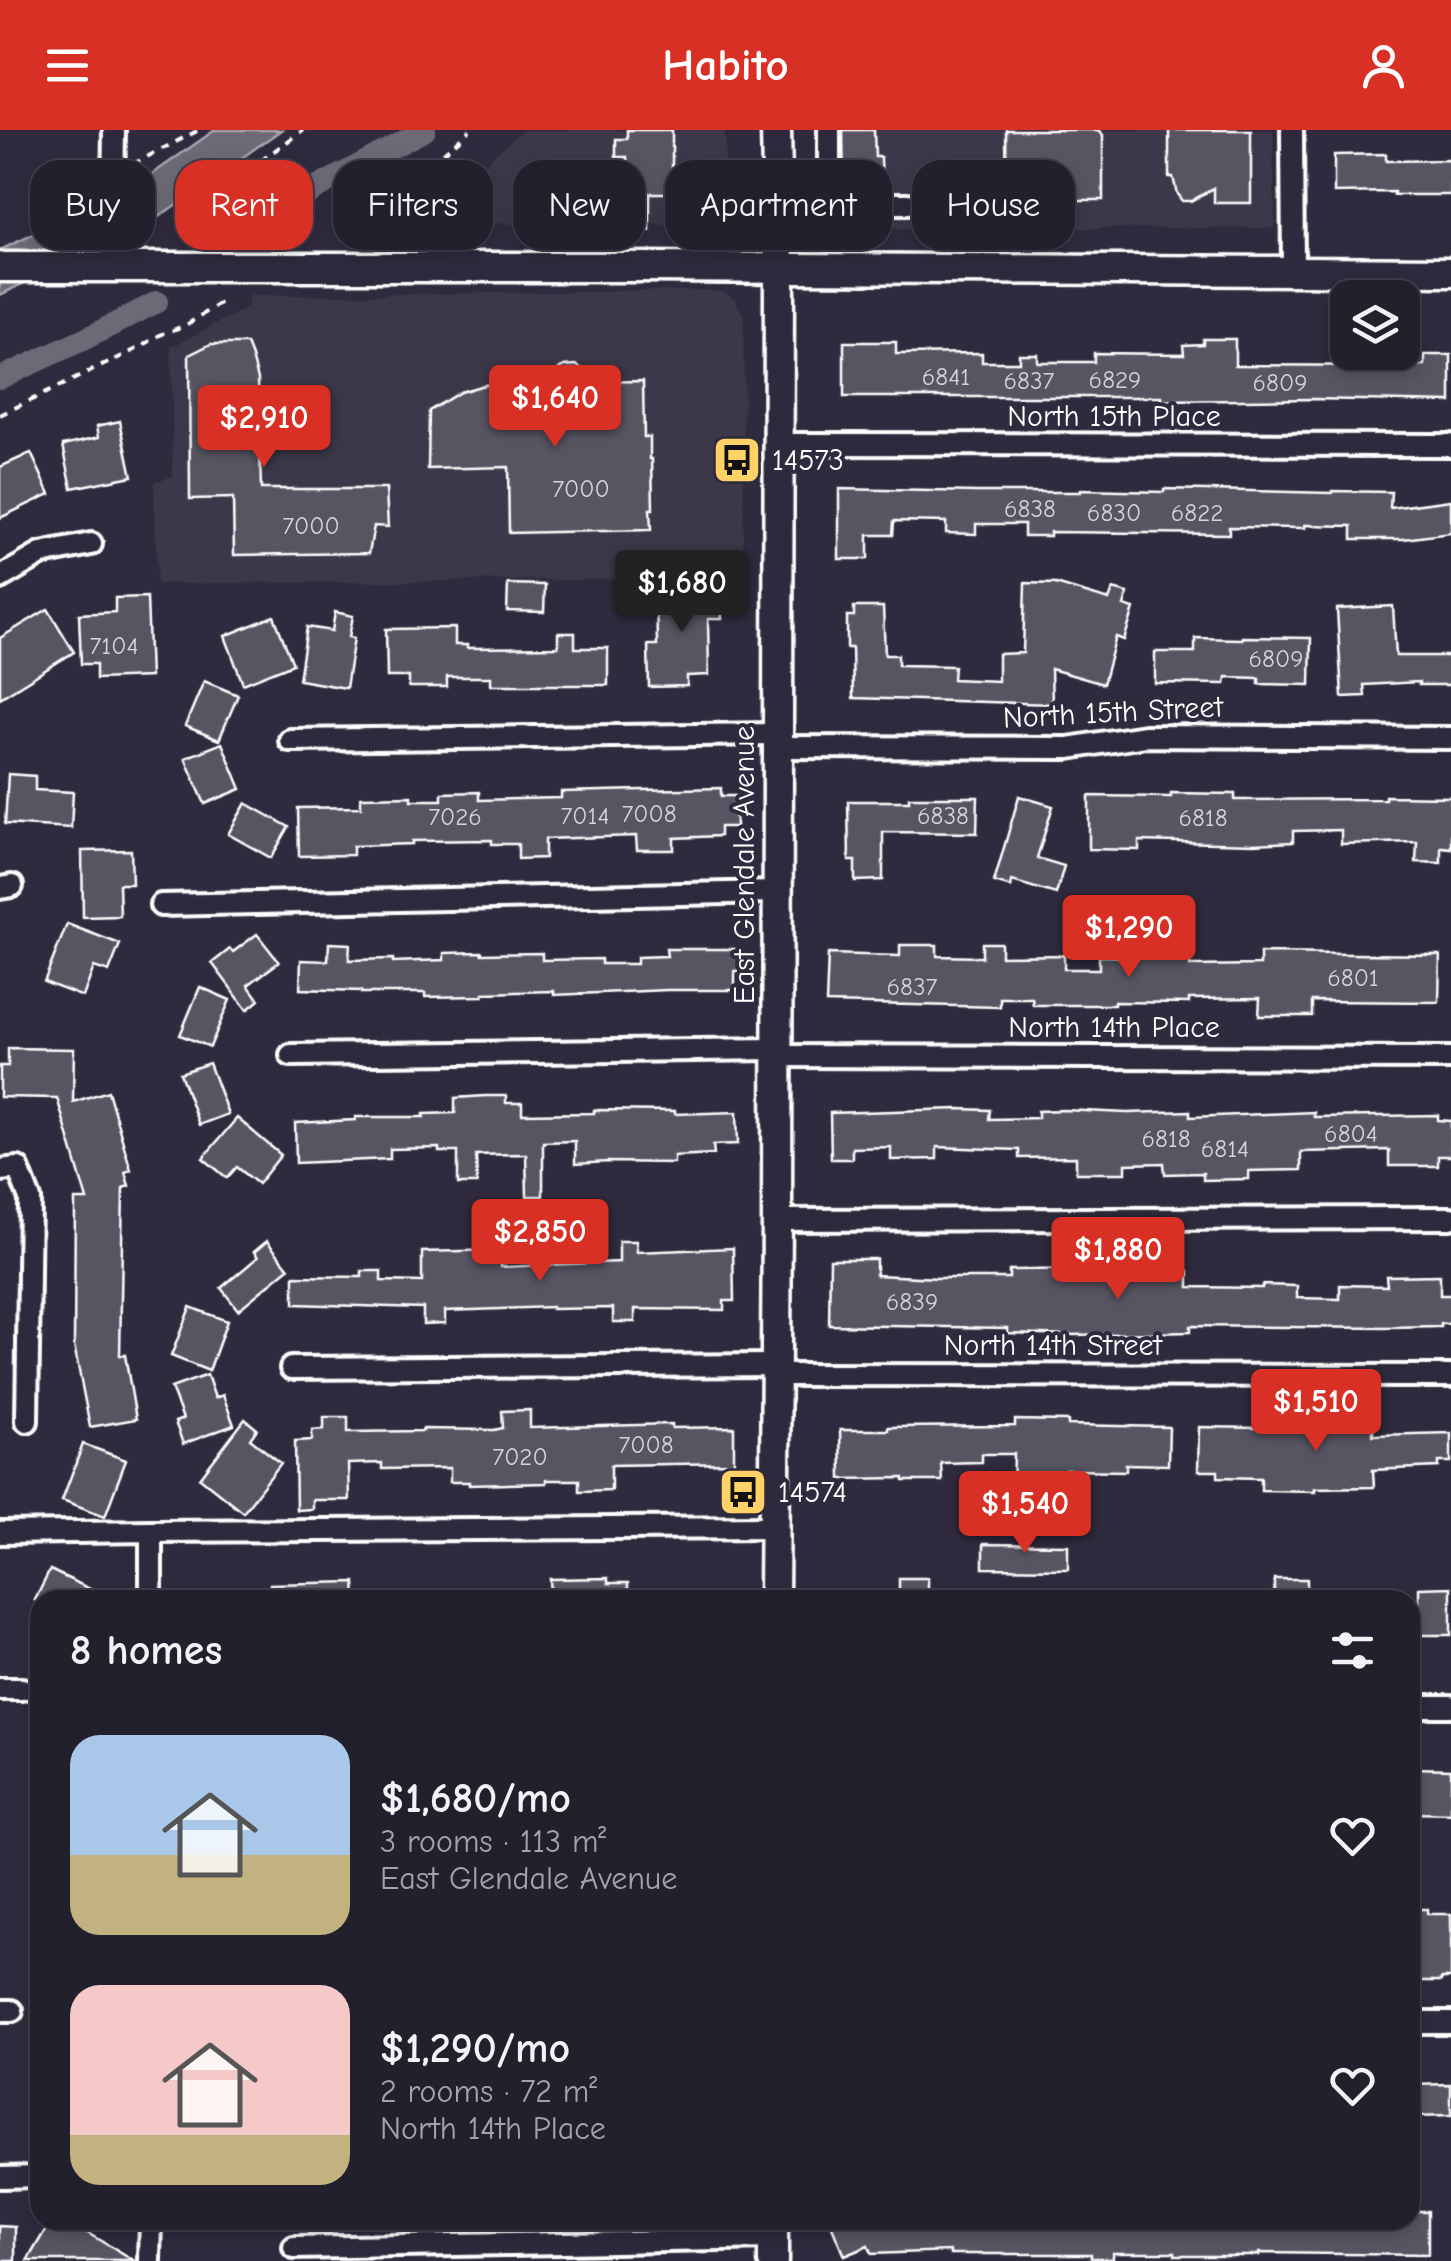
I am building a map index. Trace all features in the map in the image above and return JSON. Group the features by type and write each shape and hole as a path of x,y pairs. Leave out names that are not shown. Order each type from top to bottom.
{"main road":[{"name":"East Glendale Avenue","path":"774,1590 776,130"},
{"path":"0,267 1451,272"}],"street":[{"path":"114,130 114,160"},
{"path":"828,130 828,191 834,201 908,204"},
{"path":"1292,130 1293,270"},
{"path":"121,250 122,266"},
{"name":"North 15th Place","path":"778,444 1451,446"},
{"path":"0,578 41,554 90,544"},
{"name":"North 15th Street","path":"290,740 777,741 1068,748 1145,736 1451,738"},
{"path":"161,905 777,892"},
{"name":"North 14th Place","path":"291,1055 777,1053 1451,1058"},
{"path":"9,1169 30,1199 27,1422"},
{"path":"777,1220 1451,1218"},
{"name":"North 14th Street","path":"292,1368 1451,1376"},
{"path":"0,1532 775,1527"},
{"path":"151,1531 151,1590"},
{"path":"0,1689 22,1689"},
{"path":"1420,1706 1451,1706"},
{"path":"1420,2022 1451,2022"},
{"path":"0,2176 30,2176"},
{"path":"150,2261 151,2230"},
{"path":"294,2248 773,2240"}],"path":[{"path":"142,160 199,130"},
{"path":"262,160 303,130"},
{"path":"435,160 470,130"},
{"path":"0,415 186,325 221,303 222,298"}],"shaded area":[{"path":"215,130 281,130 239,160 175,160 175,205 155,220 155,172"},
{"path":"523,130 725,130 725,160 665,160 665,225 645,225 645,160 513,160 513,224 493,224 493,160 488,160"},
{"path":"816,130 1273,130 1275,228 1075,228 1075,160 912,160 912,229 892,229 892,160 816,160"},
{"path":"30,236 30,250 93,250 0,295 0,250"},
{"path":"711,290 735,298 744,317 743,578 157,584 154,482 173,476 171,347 247,308 248,296"}],"building":[{"path":"627,130 672,130 672,160 665,160 665,193 650,193 650,231 645,231 645,160 616,157 616,139 627,139"},
{"path":"843,130 874,130 875,157 881,160 844,160"},
{"path":"1006,130 1098,130 1103,135 1103,200 1075,200 1075,160 1006,160"},
{"path":"1169,130 1251,130 1251,203 1214,203 1214,188 1191,201 1182,201 1173,177 1169,177"},
{"path":"1386,154 1386,161 1451,160 1451,195 1334,193 1334,155"},
{"path":"1203,339 1235,339 1235,365 1330,366 1330,370 1420,370 1420,366 1425,366 1425,355 1451,355 1451,402 844,397 844,342 896,342 896,354 982,353 982,362 1019,362 1019,354 1037,354 1037,362 1094,362 1094,353 1184,354 1183,345 1203,344"},
{"path":"211,344 247,344 252,357 258,379 261,489 386,489 388,527 374,526 369,553 234,555 233,498 190,499 189,355"},
{"path":"576,365 593,382 643,381 644,437 650,437 652,459 651,530 509,533 508,467 428,469 429,411 460,392 484,385 519,381 519,385 550,384 559,369"},
{"path":"120,421 132,476 72,488 63,445 99,437 97,426"},
{"path":"31,453 50,494 0,518 0,467"},
{"path":"839,489 1391,492 1390,508 1451,500 1451,533 1404,539 1352,539 1352,526 1305,525 1229,527 1229,534 1050,532 1050,536 1024,536 1024,524 976,524 976,534 946,533 946,522 894,521 893,535 868,535 868,559 839,559"},
{"path":"1025,583 1056,584 1109,600 1113,589 1128,593 1124,606 1134,609 1124,640 1116,637 1103,684 1051,669 1052,704 853,698 847,616 854,616 854,607 883,607 885,655 898,655 898,665 954,666 953,679 998,681 998,654 1023,653"},
{"path":"508,584 545,585 544,612 507,611"},
{"path":"721,588 722,619 708,619 709,675 687,676 687,686 649,687 648,645 657,645 656,589"},
{"path":"147,597 150,677 96,679 96,664 81,664 79,614 115,612 115,598"},
{"path":"1393,606 1396,656 1451,656 1451,685 1364,685 1365,696 1342,697 1337,609"},
{"path":"48,609 74,652 0,698 0,638"},
{"path":"335,612 353,616 349,637 354,638 346,688 299,680 307,627 332,631"},
{"path":"274,616 293,664 243,684 225,636"},
{"path":"455,628 455,645 467,648 558,647 558,633 575,633 575,648 608,648 608,685 491,685 491,677 447,677 447,687 409,687 409,677 387,677 386,629"},
{"path":"1195,638 1311,638 1310,685 1259,684 1259,678 1226,677 1225,684 1155,683 1155,652 1195,652"},
{"path":"204,681 238,695 219,740 185,726"},
{"path":"222,743 241,789 205,804 185,758"},
{"path":"8,774 35,776 35,790 73,792 71,828 5,824"},
{"path":"721,788 721,796 735,796 736,827 720,827 720,836 674,838 674,850 637,850 636,836 545,839 545,858 518,859 518,844 492,844 492,840 412,841 353,846 353,855 299,856 298,808 361,807 361,797 442,800 442,793 479,792 479,800 561,798 561,792"},
{"path":"1171,793 1235,794 1235,800 1451,797 1451,848 1441,847 1441,863 1416,862 1417,842 1341,844 1341,830 1293,831 1293,842 1139,841 1139,850 1089,849 1089,796 1171,797"},
{"path":"1019,796 1053,806 1037,858 1064,866 1056,894 1012,881 1011,887 994,882"},
{"path":"909,797 978,797 977,833 883,832 883,880 855,881 855,861 849,861 848,801 909,801"},
{"path":"246,803 289,827 271,858 228,834"},
{"path":"131,850 132,884 119,884 120,916 83,917 82,851"},
{"path":"67,924 120,944 109,972 94,967 83,997 44,982"},
{"path":"257,934 279,962 248,985 259,1000 247,1010 212,963"},
{"path":"329,943 350,944 349,960 393,962 444,960 444,953 482,952 542,953 542,960 601,959 601,964 637,964 637,957 667,956 666,949 741,949 742,971 735,971 735,990 554,995 554,991 425,997 425,993 300,989 301,960 328,961"},
{"path":"982,943 1001,943 1001,956 1064,955 1064,969 1099,969 1099,956 1140,957 1140,951 1190,951 1190,966 1260,965 1260,953 1440,955 1439,1002 1312,1001 1312,1016 1259,1016 1260,998 1033,1005 1032,998 1000,998 1000,1007 826,1003 828,954 900,956 900,945 937,945 937,956 982,957"},
{"path":"200,987 230,1000 210,1047 180,1035"},
{"path":"8,1048 74,1049 73,1102 108,1091 131,1170 125,1172 129,1186 123,1188 120,1356 125,1355 136,1419 90,1427 74,1345 75,1200 87,1200 57,1098 0,1097 0,1066 8,1066"},
{"path":"209,1063 228,1114 199,1125 180,1073"},
{"path":"506,1096 506,1103 522,1103 522,1114 594,1110 737,1112 738,1144 713,1145 714,1154 674,1156 674,1163 575,1164 575,1141 543,1142 543,1196 527,1196 526,1154 476,1155 477,1184 458,1184 458,1152 439,1152 439,1148 390,1149 390,1159 296,1163 295,1123 455,1113 455,1098"},
{"path":"990,1110 989,1119 1038,1118 1038,1111 1064,1110 1190,1111 1190,1117 1314,1112 1314,1117 1438,1115 1438,1120 1451,1121 1451,1156 1438,1156 1438,1166 1389,1166 1389,1150 1301,1152 1301,1170 1249,1171 1249,1179 1203,1180 1203,1173 1165,1174 1164,1163 1126,1164 1126,1173 1076,1173 1076,1157 1019,1158 1019,1150 937,1147 937,1159 891,1160 891,1147 852,1148 852,1159 831,1159 830,1113"},
{"path":"237,1118 281,1155 258,1184 237,1167 227,1178 203,1158"},
{"path":"267,1241 289,1268 238,1310 221,1288 258,1257 254,1252"},
{"path":"619,1241 636,1241 637,1252 733,1248 734,1301 724,1301 724,1310 635,1309 635,1322 613,1322 613,1308 552,1307 445,1311 445,1323 423,1324 423,1308 294,1304 294,1276 362,1277 362,1271 381,1271 381,1281 422,1282 422,1252 501,1250 501,1267 619,1262"},
{"path":"830,1259 876,1259 876,1275 939,1278 1009,1278 1009,1270 1189,1271 1189,1287 1297,1286 1297,1298 1340,1299 1340,1285 1387,1286 1386,1276 1440,1275 1440,1295 1451,1295 1451,1324 1388,1328 1190,1326 1190,1332 1074,1335 1008,1333 1008,1328 829,1325"},
{"path":"190,1307 227,1321 209,1371 171,1356"},
{"path":"207,1375 215,1398 223,1395 234,1425 183,1444 175,1422 183,1419 171,1388"},
{"path":"530,1410 530,1428 672,1424 672,1428 734,1427 734,1463 611,1465 611,1490 579,1491 579,1480 469,1485 450,1482 450,1468 382,1469 382,1463 348,1464 349,1500 312,1500 312,1509 296,1510 295,1441 312,1440 312,1430 324,1429 324,1417 348,1417 348,1432 494,1430 503,1428 502,1411"},
{"path":"245,1419 257,1429 250,1439 281,1463 243,1512 200,1478"},
{"path":"1015,1420 1169,1427 1168,1465 1126,1464 1126,1471 1067,1470 1067,1484 1050,1483 1050,1490 1013,1490 1014,1454 982,1454 982,1462 941,1463 942,1481 841,1479 840,1430 1015,1426"},
{"path":"1352,1420 1373,1420 1373,1435 1451,1433 1451,1462 1439,1462 1439,1467 1373,1470 1374,1487 1315,1491 1261,1490 1261,1478 1218,1477 1218,1471 1198,1471 1199,1427 1262,1428 1263,1421 1316,1423 1316,1427 1352,1426"},
{"path":"83,1444 126,1460 105,1516 62,1500"},
{"path":"983,1544 1068,1545 1068,1569 983,1568"},
{"path":"50,1570 92,1590 40,1590"},
{"path":"608,1578 608,1583 628,1583 628,1590 551,1590 550,1579"},
{"path":"899,1578 928,1578 928,1590 899,1590"},
{"path":"1274,1579 1307,1579 1307,1590 1274,1590"},
{"path":"355,1582 355,1590 270,1590 270,1584"},
{"path":"1451,1587 1451,1635 1420,1635 1419,1588"},
{"path":"1420,1768 1451,1769 1451,1814 1420,1813"},
{"path":"1420,1909 1427,1909 1427,1914 1451,1914 1451,1978 1420,1981"},
{"path":"1451,2084 1451,2116 1420,2117 1420,2085"},
{"path":"1420,2211 1428,2211 1428,2255 1113,2252 1113,2258 1091,2258 1091,2254 951,2251 871,2254 868,2246 844,2256 833,2230 1420,2230"},
{"path":"0,2226 16,2227 16,2261 0,2261"},
{"path":"46,2230 83,2230 134,2261 28,2261"}],"waterway":[{"path":"313,190 425,130"},
{"path":"0,378 157,302"}],"place":[{"name":"14573","path":"737,460"},
{"name":"14574","path":"743,1492"}]}
